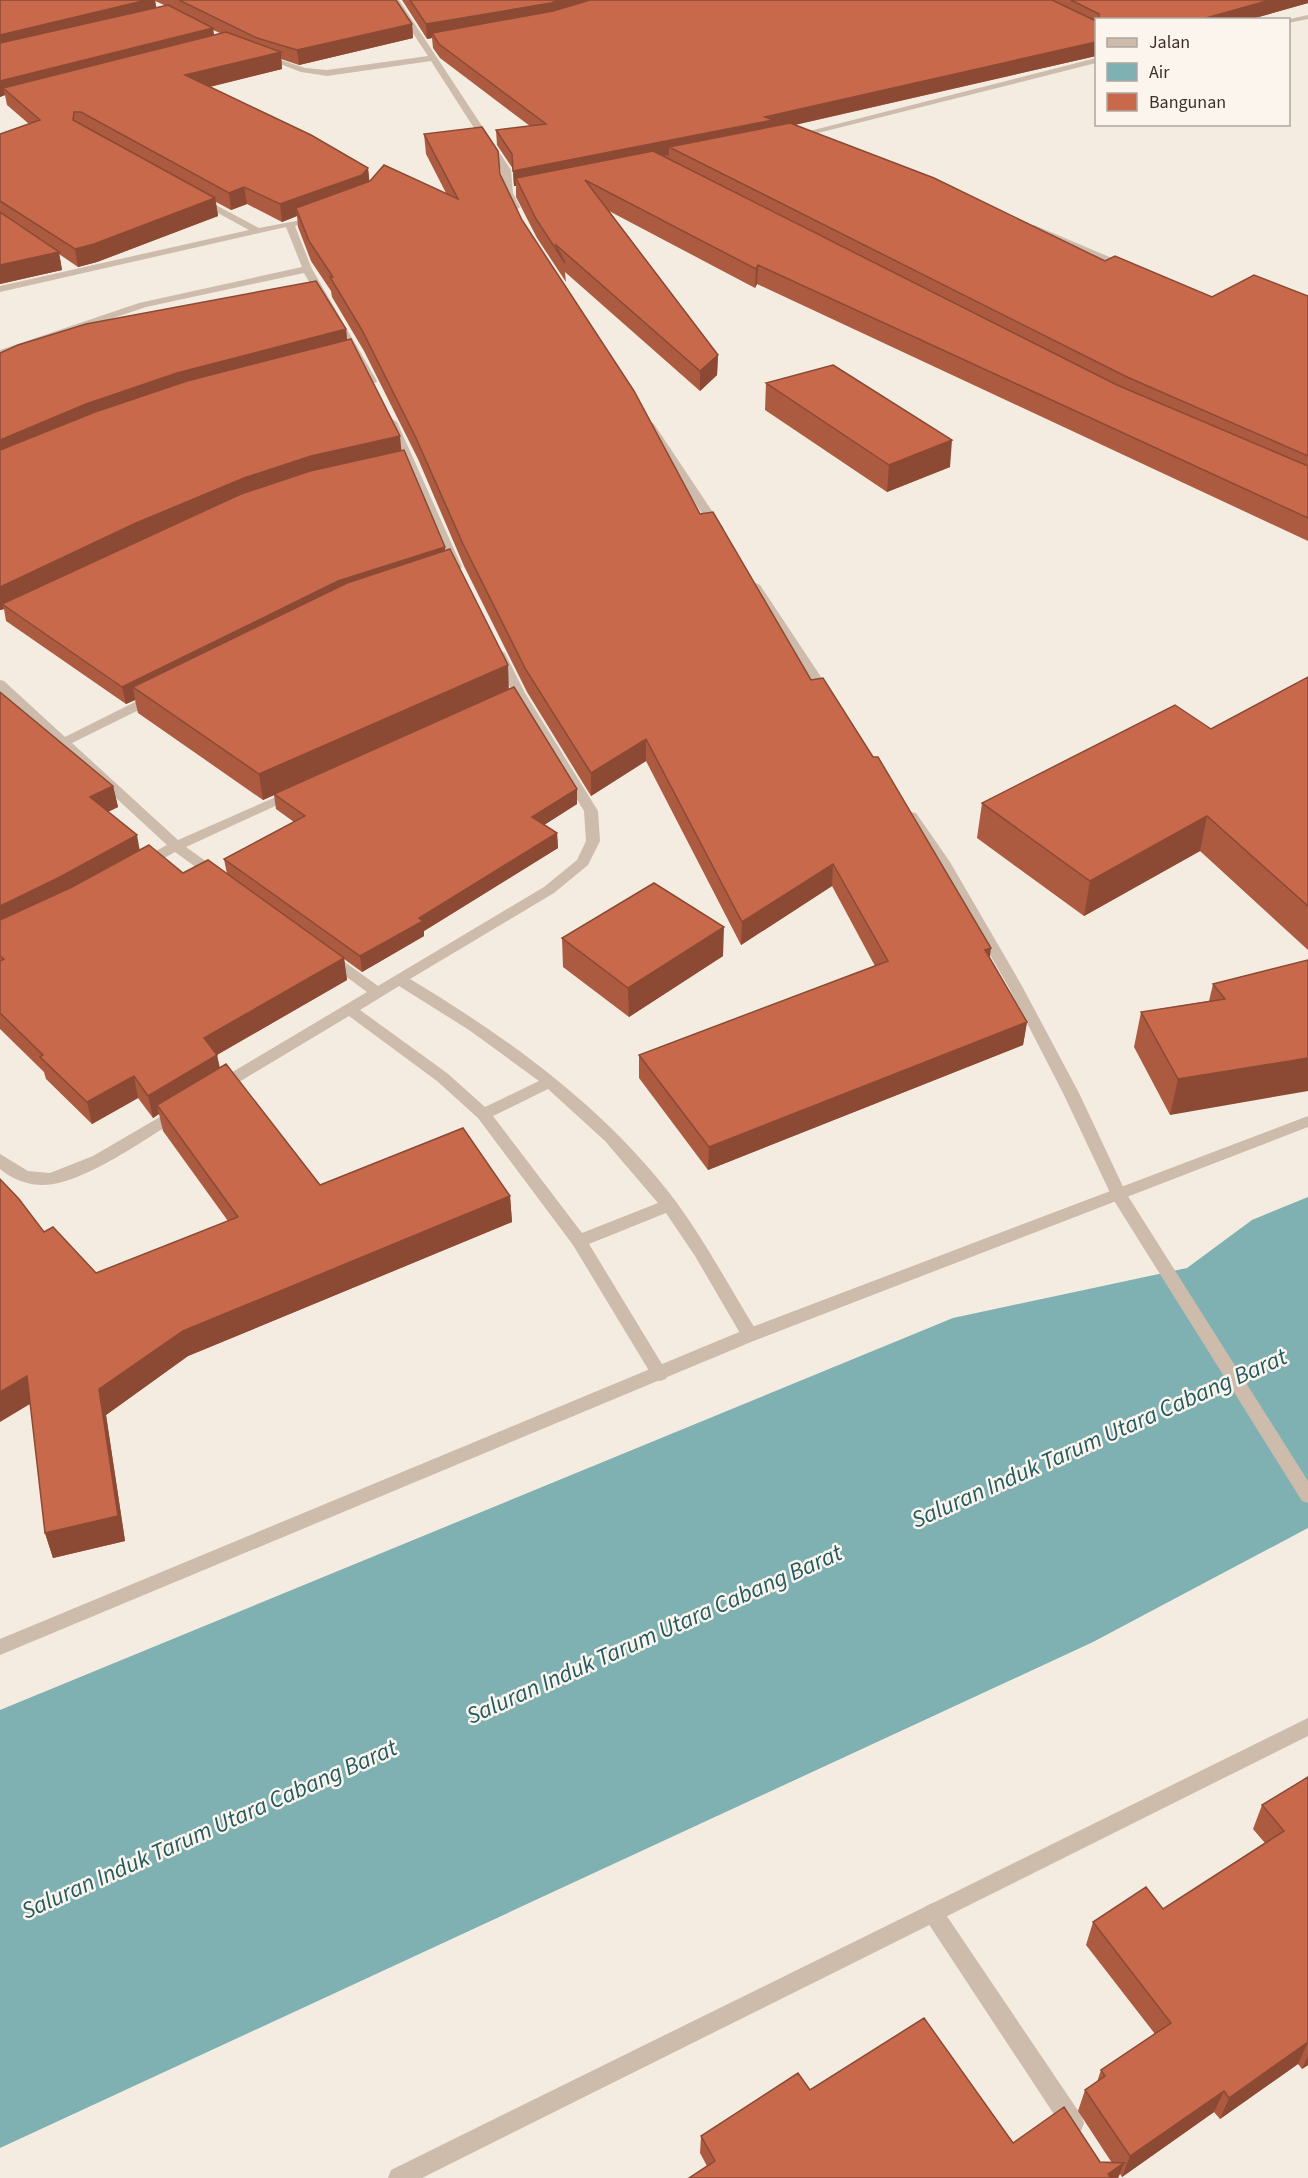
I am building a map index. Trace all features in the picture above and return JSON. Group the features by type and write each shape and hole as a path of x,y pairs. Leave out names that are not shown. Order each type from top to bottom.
{"street":[{"path":"395,0 430,44 434,58 507,170 521,220"},
{"path":"1290,21 1308,17"},
{"path":"249,50 304,70 327,73 434,58"},
{"path":"783,138 1095,61"},
{"path":"807,133 828,142"},
{"path":"184,191 257,231"},
{"path":"0,289 290,225 312,217"},
{"path":"1024,224 1133,269"},
{"path":"290,225 307,269 352,353 377,391"},
{"path":"68,266 77,273"},
{"path":"0,353 143,305 307,269"},
{"path":"387,411 406,461 458,572 440,572"},
{"path":"641,411 723,538"},
{"path":"749,576 831,702"},
{"path":"206,1095 549,890 584,862 593,841 591,811 514,695 493,640"},
{"path":"0,684 176,846 224,881"},
{"path":"64,742 170,689"},
{"path":"128,872 176,846 307,789"},
{"path":"904,805 943,862 1015,986 1071,1093 1119,1195 1308,1496"},
{"path":"321,951 378,993"},
{"path":"400,980 451,1009 588,1113 631,1157 670,1205 750,1335"},
{"path":"349,1009 442,1077 483,1114 579,1241 660,1374"},
{"path":"483,1114 548,1083"},
{"path":"0,1160 19,1175 48,1179 77,1170 186,1107"},
{"path":"0,1647 750,1335 1308,1121"},
{"path":"579,1241 670,1205"},
{"path":"399,2178 1308,1727"},
{"path":"933,1913 1083,2139"}],"water":[{"name":"Saluran Induk Tarum Utara Cabang Barat","path":"1308,1197 1308,1528 1093,1642 0,2148 0,1710 953,1318 1187,1268 1252,1220"}],"building":[{"path":"0,0 147,0 0,35"},
{"path":"179,0 396,0 412,24 297,50 257,38"},
{"path":"410,0 560,0 426,24"},
{"path":"590,0 1052,0 1095,21 1095,42 765,117 773,120 513,171 512,154 496,130 546,124 439,44 432,33 553,11"},
{"path":"1071,0 1270,0 1206,18 1099,18 1099,14"},
{"path":"168,5 213,28 0,81 0,43"},
{"path":"226,32 281,52 185,75 311,135 368,168 362,175 280,204 244,187 229,193 81,112 74,112 73,120 215,198 94,244 75,249 0,201 0,134 40,120 3,88"},
{"path":"790,123 934,178 1105,261 1115,256 1212,297 1254,275 1308,296 1308,456 1127,377 669,147"},
{"path":"482,127 498,151 500,174 522,220 634,391 700,514 713,512 811,680 823,678 873,757 878,757 991,948 985,950 1027,1022 709,1147 639,1055 888,961 833,864 742,922 646,739 591,773 526,670 463,544 416,438 362,330 330,277 333,277 309,241 296,208 370,181 384,165 458,199 424,134"},
{"path":"653,151 1117,385 1308,466 1308,518 758,265 756,269 585,180 718,355 700,371 555,244 565,263 536,219 516,178"},
{"path":"0,212 59,252 0,265"},
{"path":"316,281 346,329 177,373 86,404 0,440 0,353 18,345 86,324"},
{"path":"351,339 400,436 311,456 244,478 136,523 0,587 0,450 95,412 187,381"},
{"path":"833,365 952,440 889,465 766,383"},
{"path":"404,450 445,547 338,581 122,687 2,604 241,494 310,471"},
{"path":"450,549 508,665 259,774 133,687 347,583"},
{"path":"1308,677 1308,906 1207,816 1090,881 982,803 1175,705 1211,729"},
{"path":"514,687 577,789 532,817 557,833 419,918 423,921 360,956 224,859 305,816 274,794"},
{"path":"0,692 113,786 90,797 137,835 60,877 0,906"},
{"path":"149,845 183,873 208,860 344,958 204,1038 217,1055 148,1096 134,1076 87,1102 40,1057 43,1055 0,1013 0,961 4,959 0,956 0,920 72,887"},
{"path":"654,883 724,927 628,988 562,938"},
{"path":"1308,960 1308,1058 1178,1079 1141,1012 1225,999 1213,984"},
{"path":"226,1064 320,1185 463,1128 510,1196 183,1331 99,1389 118,1516 45,1533 27,1376 0,1392 0,1179 19,1199 44,1232 53,1227 96,1273 238,1217 157,1105"},
{"path":"1308,1777 1308,2042 1229,2098 1224,2091 1130,2156 1085,2090 1105,2076 1101,2070 1171,2023 1093,1922 1146,1887 1163,1909 1284,1831 1262,1805"},
{"path":"924,2018 1013,2143 1064,2107 1100,2162 1124,2163 1108,2174 1110,2177 1108,2178 689,2178 715,2161 701,2136 798,2073 810,2090"}]}
